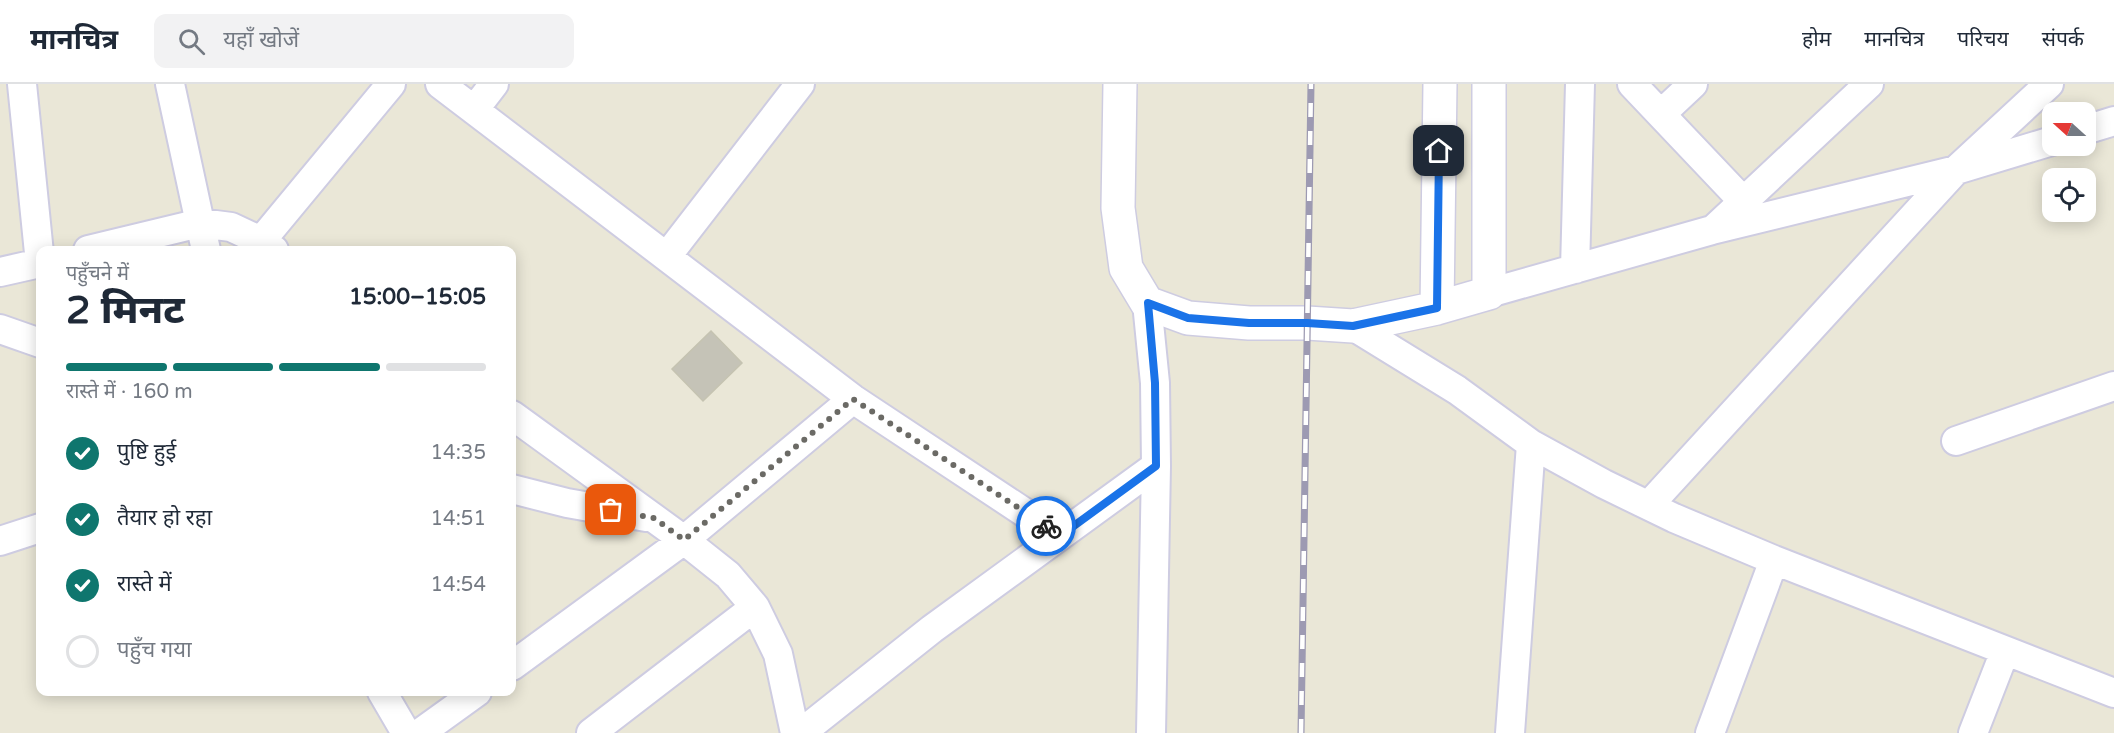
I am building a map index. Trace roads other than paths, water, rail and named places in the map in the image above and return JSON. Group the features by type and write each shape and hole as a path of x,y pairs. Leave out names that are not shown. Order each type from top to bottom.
{"street":[{"path":"22,84 38,246"},
{"path":"170,84 205,246"},
{"path":"105,246 200,223 231,227 267,246 391,84"},
{"path":"440,84 853,399 1060,536"},
{"path":"474,110 494,84"},
{"path":"668,256 800,84"},
{"path":"1120,84 1118,208 1126,268 1148,303 1155,383 1156,466 1151,733"},
{"path":"1437,308 1440,84"},
{"path":"1489,84 1489,293"},
{"path":"1575,268 1580,84"},
{"path":"1632,84 1743,201"},
{"path":"1661,114 1693,84"},
{"path":"1712,230 1867,85"},
{"path":"1649,505 1956,171 2045,85"},
{"path":"2096,127 2114,121"},
{"path":"1148,303 1188,318 1249,323 1353,326 1437,308 1712,230 1956,171 2042,144"},
{"path":"0,272 36,264"},
{"path":"1353,326 1457,390 1531,444 1604,484 1674,518 1774,560 2114,693"},
{"path":"0,329 36,342"},
{"path":"1956,441 2114,386"},
{"path":"516,663 684,540 853,399"},
{"path":"516,418 729,575 755,607 778,654 795,733"},
{"path":"1510,733 1531,444"},
{"path":"801,733 932,629 1156,466"},
{"path":"516,490 567,503 654,518"},
{"path":"0,541 36,529"},
{"path":"1710,733 1774,560"},
{"path":"591,733 755,607"},
{"path":"1973,733 2005,651"},
{"path":"384,696 406,733"},
{"path":"420,733 471,696"}],"railway":[{"path":"1301,733 1311,84"}]}
